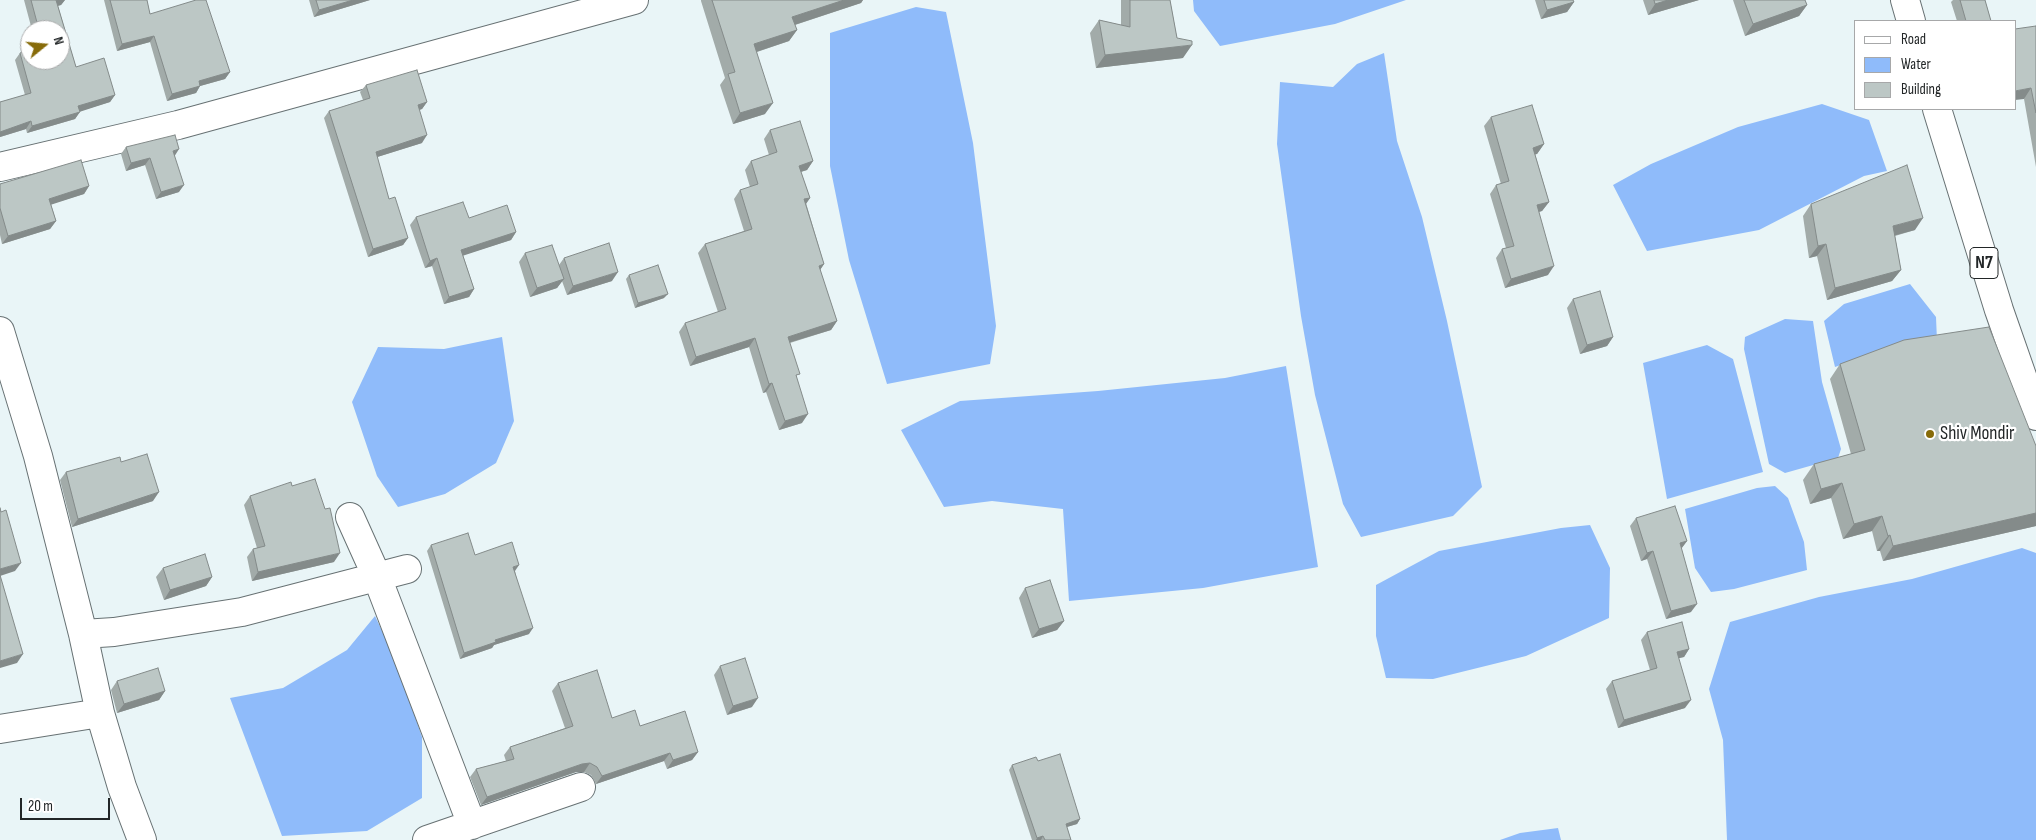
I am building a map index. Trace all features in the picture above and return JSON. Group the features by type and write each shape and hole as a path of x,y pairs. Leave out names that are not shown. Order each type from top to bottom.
{"main road":[{"path":"0,167 178,125 634,0"},
{"path":"1905,0 1912,20"},
{"name":"N7","path":"1937,110 1998,310 2036,416"},
{"path":"0,331 38,456 83,634 100,713 122,787 142,840"},
{"path":"350,517 377,577 472,825"},
{"path":"83,634 114,632 242,612 407,569"},
{"path":"0,729 100,713"},
{"path":"427,840 581,787"}],"water":[{"path":"1193,0 1406,0 1335,24 1220,46 1194,11"},
{"path":"916,7 946,12 973,143 996,326 990,364 887,384 849,260 830,166 830,33"},
{"path":"1384,53 1397,141 1422,217 1447,321 1482,487 1453,516 1361,537 1343,504 1315,395 1301,316 1277,144 1280,82 1333,87 1357,64"},
{"path":"1822,104 1869,120 1887,171 1864,176 1759,230 1647,251 1613,185 1651,164 1738,127"},
{"path":"1910,284 1936,317 1937,341 1895,347 1835,367 1824,321 1844,304"},
{"path":"1785,319 1813,321 1822,382 1841,449 1838,458 1785,473 1769,464 1744,349 1745,337"},
{"path":"502,337 514,421 496,463 445,494 398,507 377,476 352,402 378,347 444,349"},
{"path":"1707,345 1733,359 1763,472 1667,499 1643,363"},
{"path":"1286,366 1318,567 1203,588 1069,601 1063,509 992,501 944,507 901,430 960,401 1098,391 1225,378"},
{"path":"1775,486 1788,498 1804,542 1807,570 1734,589 1711,592 1695,568 1685,509 1757,488"},
{"path":"1590,525 1610,568 1609,618 1526,656 1433,679 1386,678 1376,636 1376,585 1439,551 1561,528"},
{"path":"2022,548 2036,553 2036,840 1727,840 1723,740 1709,689 1730,622 1819,597 1912,579"},
{"path":"375,616 395,658 422,737 422,798 367,831 282,836 230,698 283,688 347,650"},
{"path":"1558,828 1561,840 1500,840 1520,833"}],"building":[{"path":"31,0 56,0 62,20 36,20"},
{"path":"110,0 147,0 150,14 196,0 206,0 230,72 199,81 200,86 172,94 154,36 122,44"},
{"path":"316,0 353,0 319,10"},
{"path":"712,0 844,0 792,17 797,30 754,44 773,103 740,113 728,74 735,72"},
{"path":"1130,0 1170,0 1177,38 1192,41 1192,45 1105,55 1099,20 1130,27"},
{"path":"1544,0 1573,0 1574,2 1547,10"},
{"path":"1654,0 1668,0 1655,4"},
{"path":"1744,0 1805,0 1807,5 1753,24"},
{"path":"1960,0 1985,0 1991,20 1966,20"},
{"path":"2036,26 2036,113 2031,88 2016,91 2016,29"},
{"path":"70,47 76,67 104,58 115,95 78,106 80,112 32,126 31,121 0,132 0,102 31,93 25,70 70,70"},
{"path":"417,70 427,102 418,105 427,135 376,152 389,199 395,197 408,238 373,249 329,111 370,98 366,85"},
{"path":"1532,105 1544,144 1533,148 1549,202 1537,205 1554,266 1511,279 1502,249 1514,246 1496,185 1509,181 1491,117"},
{"path":"800,121 813,161 799,166 810,198 804,199 824,264 819,266 837,321 788,337 800,374 796,375 808,414 785,421 772,383 769,384 755,338 696,357 685,323 726,309 705,244 752,229 740,190 758,184 751,161 777,152 770,130"},
{"path":"175,135 179,149 173,151 184,185 161,192 150,158 131,163 126,147"},
{"path":"81,160 89,186 49,199 56,221 8,236 0,208 0,184"},
{"path":"1907,165 1923,218 1893,226 1901,270 1835,288 1826,244 1818,246 1811,204"},
{"path":"463,202 469,218 507,205 516,232 461,250 474,289 449,297 437,258 430,261 416,217"},
{"path":"609,243 618,272 573,286 564,258"},
{"path":"552,245 564,279 537,288 525,253"},
{"path":"658,265 668,294 638,303 629,275"},
{"path":"1600,291 1613,337 1587,345 1573,299"},
{"name":"Shiv Mondir","path":"1989,327 2036,446 2036,513 1893,546 1882,516 1854,524 1842,483 1821,489 1814,464 1865,450 1840,364 1904,340"},
{"path":"147,454 159,492 78,519 66,472 120,457 121,462"},
{"path":"315,479 325,509 330,508 340,553 258,572 253,549 265,546 250,496 291,482 292,486"},
{"path":"1675,506 1687,541 1680,543 1697,604 1671,611 1653,551 1647,553 1636,518"},
{"path":"0,508 1,512 6,510 21,563 0,569"},
{"path":"468,533 475,555 512,542 519,565 513,567 533,628 495,640 496,642 464,653 431,545"},
{"path":"205,554 212,577 170,590 163,568"},
{"path":"0,575 23,654 0,661"},
{"path":"1050,580 1064,621 1039,629 1025,588"},
{"path":"1682,622 1689,649 1677,652 1691,700 1624,720 1612,681 1657,668 1647,632"},
{"path":"745,658 758,698 733,706 720,666"},
{"path":"158,668 165,691 124,704 117,681"},
{"path":"597,670 612,718 635,710 640,726 685,711 698,752 673,760 670,753 602,776 597,767 590,763 582,764 487,797 476,769 514,759 510,747 573,726 558,683"},
{"path":"1060,754 1080,819 1066,824 1071,840 1045,840 1043,836 1037,838 1012,765 1036,757 1038,761"}],"place":[{"name":"Shiv Mondir","path":"1930,434"}]}
